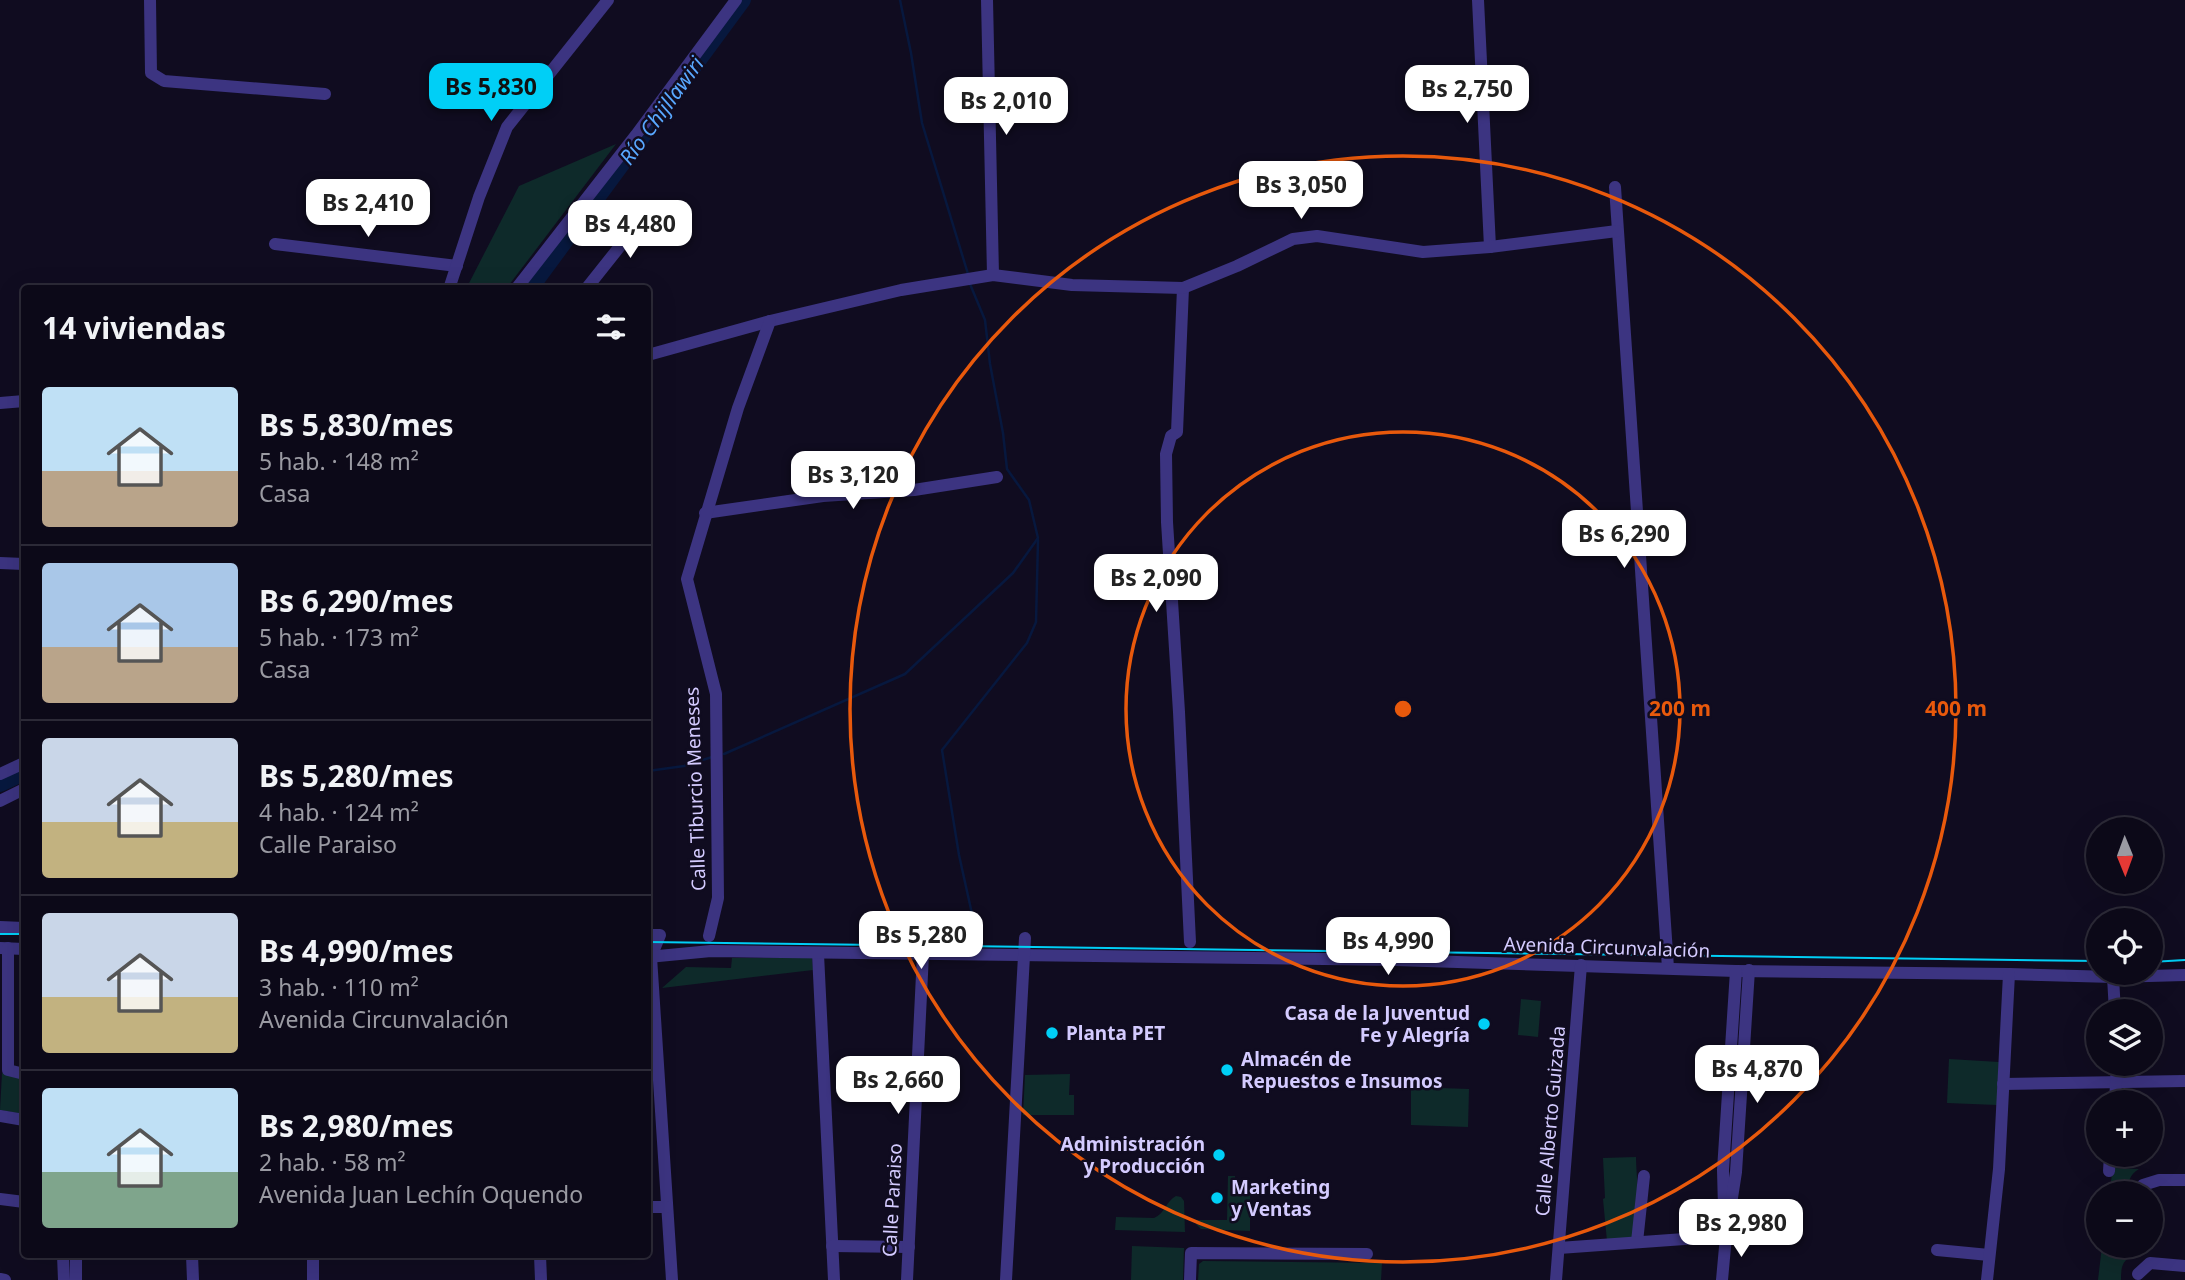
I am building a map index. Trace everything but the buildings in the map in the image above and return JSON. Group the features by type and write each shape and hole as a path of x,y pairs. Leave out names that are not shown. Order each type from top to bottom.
{"street":[{"path":"150,0 151,73 164,81 325,94"},
{"path":"450,285 479,197 507,127 608,0"},
{"path":"519,285 636,135 736,0"},
{"path":"987,0 993,275"},
{"path":"1478,0 1490,247"},
{"path":"1615,187 1668,968"},
{"path":"589,285 648,211"},
{"path":"651,354 770,321 901,290 993,275 1072,285 1183,288 1293,239 1317,236 1423,252 1490,247 1617,231"},
{"path":"275,244 457,266"},
{"path":"1183,288 1177,432 1171,436 1166,454 1167,522 1180,712 1190,942"},
{"name":"Calle Tiburcio Meneses","path":"709,936 718,898 716,694 687,579 738,408 770,321"},
{"path":"0,402 21,401"},
{"path":"705,513 823,496 914,491 997,477"},
{"path":"0,563 21,564"},
{"path":"0,774 21,764"},
{"path":"0,801 21,790"},
{"path":"0,927 21,928"},
{"path":"1006,1280 1025,938"},
{"path":"4,948 8,1070 21,1073"},
{"name":"Avenida Circunvalación","path":"651,957 711,951 1025,954 2086,976"},
{"path":"818,954 834,1280"},
{"name":"Calle Paraiso","path":"907,1280 923,954"},
{"name":"Calle Alberto Guizada","path":"1556,1280 1581,965"},
{"path":"1722,1280 1726,1236 1723,1170 1742,971"},
{"path":"1987,1280 1999,1169 2010,974"},
{"name":"Avenida Circunvalación","path":"2163,976 2185,975"},
{"path":"651,985 672,1280"},
{"path":"2116,1076 2116,1090"},
{"path":"2003,1084 2185,1081"},
{"path":"0,1116 21,1120"},
{"path":"2109,1167 2109,1171"},
{"path":"1637,1242 1644,1176"},
{"path":"2157,1181 2185,1180"},
{"path":"0,1199 21,1202"},
{"path":"651,1207 667,1207"},
{"path":"1559,1248 1726,1236"},
{"path":"832,1246 909,1247"},
{"path":"1937,1250 1989,1255"},
{"path":"1189,1280 1191,1253 1367,1254"},
{"path":"63,1258 64,1280"},
{"path":"76,1258 76,1280"},
{"path":"192,1258 192,1280"},
{"path":"313,1258 313,1280"},
{"path":"540,1258 541,1280"},
{"path":"2138,1274 2150,1263 2185,1266"}],"green space":[{"path":"616,144 509,285 468,285 519,186"},
{"path":"732,958 812,958 813,970 662,988 686,967 731,968"},
{"path":"1521,999 1541,1001 1538,1037 1518,1035"},
{"path":"1949,1059 1999,1062 1997,1105 1947,1103"},
{"path":"2,1073 21,1076 21,1114 0,1110"},
{"path":"1070,1074 1069,1095 1074,1095 1074,1115 1023,1115 1025,1075"},
{"path":"1411,1087 1469,1089 1468,1127 1411,1125"},
{"path":"1636,1157 1638,1212 1635,1232 1631,1239 1607,1241 1603,1158"},
{"path":"2113,1168 2139,1169 2129,1181 2111,1181"},
{"path":"1228,1176 1235,1176 1236,1189 1250,1189 1250,1231 1201,1229 1196,1220 1227,1220"},
{"path":"1176,1196 1184,1201 1185,1232 1115,1230 1116,1217 1154,1218 1161,1214"},
{"path":"1132,1246 1184,1248 1183,1280 1131,1280"},
{"path":"2101,1258 2128,1258 2122,1269 2121,1280 2098,1280"},
{"path":"1203,1261 1382,1263 1381,1280 1198,1280 1199,1264"}],"waterway":[{"name":"Río Chijllawiri","path":"533,285 743,0"},
{"path":"900,0 922,123 968,274"},
{"path":"724,754 905,674 1013,573 1038,538 1029,500 1007,469 985,320 970,284"},
{"path":"976,932 959,855 942,750 1027,643 1036,622 1038,540"},
{"path":"651,771 684,766 712,757"},
{"name":"Río Chijllawiri","path":"0,784 21,774"}],"tram line":[{"path":"0,934 21,934"},
{"path":"651,942 2086,961"},
{"path":"2163,961 2185,960"}],"place":[{"name":"Casa de la Juventud Fe y Alegría","path":"1484,1024"},
{"name":"Planta PET","path":"1052,1033"},
{"name":"Almacén de Repuestos e Insumos","path":"1227,1070"},
{"name":"Administración y Producción","path":"1219,1155"},
{"name":"Marketing y Ventas","path":"1217,1198"}]}
